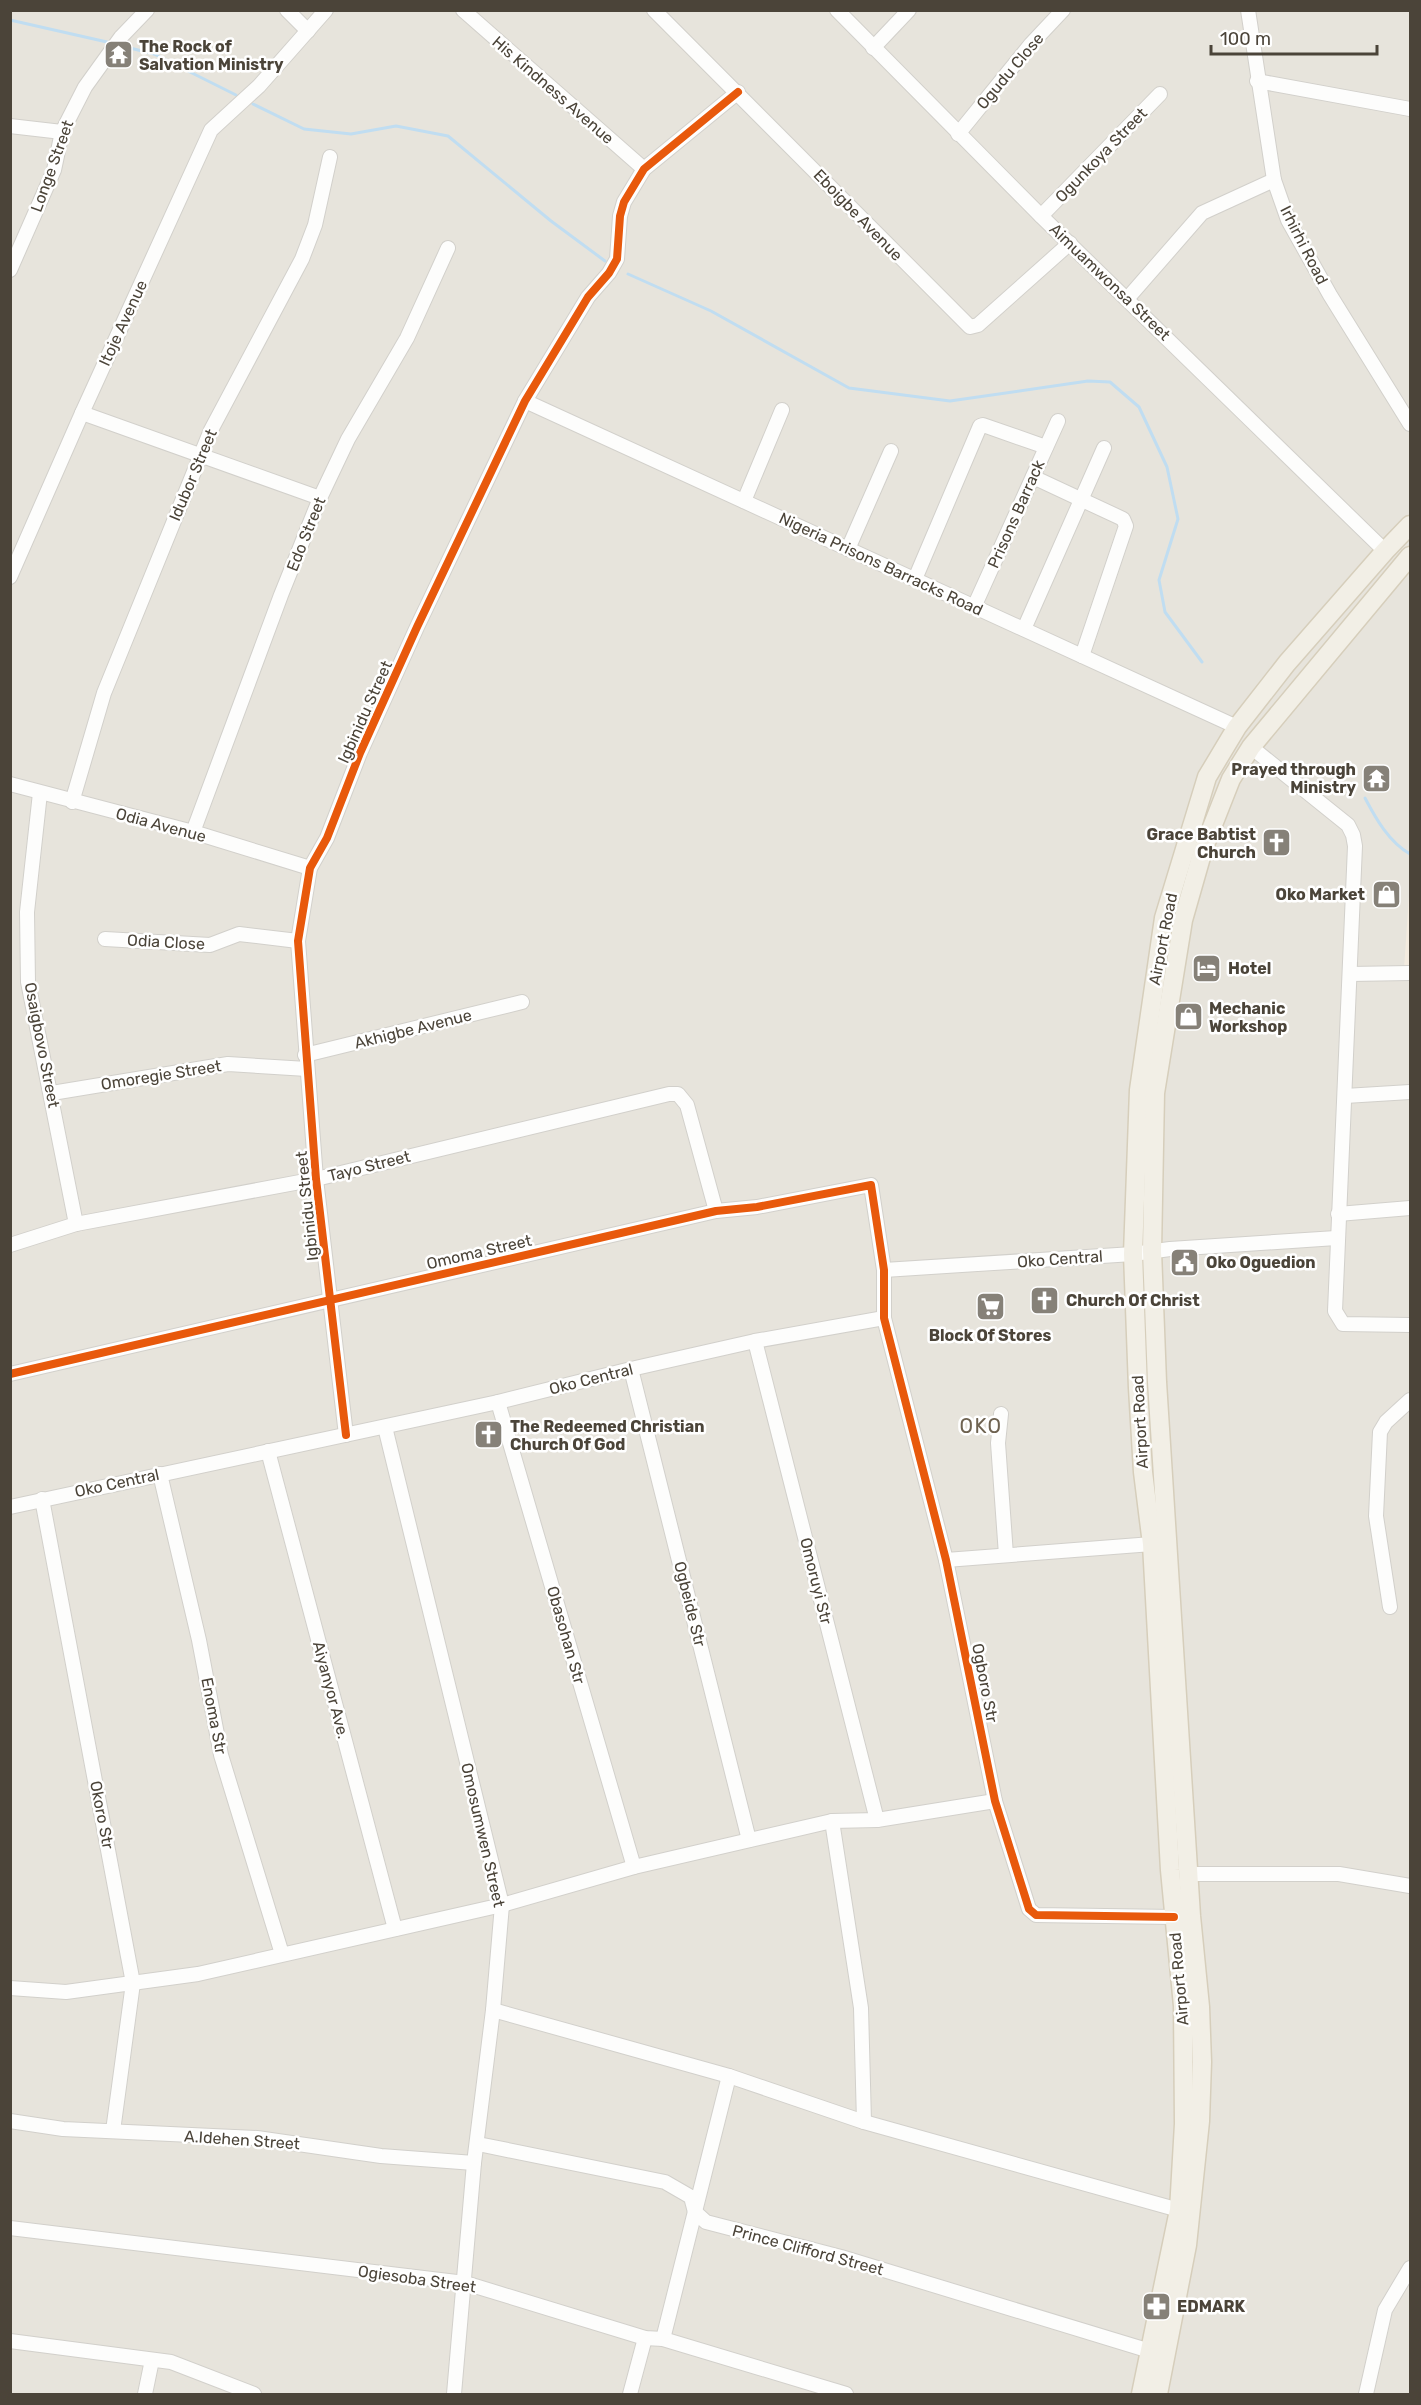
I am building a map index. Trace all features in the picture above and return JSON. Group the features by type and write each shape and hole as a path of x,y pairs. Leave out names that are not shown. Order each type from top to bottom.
{"main road":[{"name":"Airport Road","path":"1141,2394 1179,2210 1184,2124 1184,2036 1174,1917 1152,1544 1143,1472 1132,1254 1139,1090 1164,918 1207,777 1237,727 1287,663 1410,525"},
{"name":"Airport Road","path":"1158,2394 1182,2280 1200,2121 1202,2062 1160,1441 1152,1251 1155,1092 1184,920 1207,840 1231,780 1251,747 1410,556"}],"street":[{"name":"Longe Street","path":"10,270 16,243 54,170 62,132 85,87 122,37 147,10"},
{"path":"287,10 308,31"},
{"name":"Itoje Avenue","path":"10,577 81,413 211,130 259,86 326,10"},
{"name":"His Kindness Avenue","path":"463,10 644,169"},
{"name":"Eboigbe Avenue","path":"654,10 970,327 978,326 1070,243"},
{"name":"Aimuamwonsa Street","path":"837,10 1041,216 1385,551"},
{"path":"873,48 909,10"},
{"name":"Ogudu Close","path":"958,134 1031,44 1063,10"},
{"name":"Irhirhi Road","path":"1248,10 1257,81 1274,180 1288,220 1305,252 1410,424"},
{"path":"1257,81 1410,109"},
{"name":"Igbinidu Street","path":"346,1435 316,1179 298,941 310,868 327,838 360,753 417,627 525,401 588,297 609,273 617,259 620,216 624,202 644,169 738,92"},
{"name":"Ogunkoya Street","path":"1041,216 1160,94"},
{"path":"10,126 62,132"},
{"name":"Idubor Street","path":"72,802 104,693 211,430 302,259 315,225 330,157"},
{"path":"1127,299 1202,213 1274,180"},
{"name":"Edo Street","path":"193,832 281,595 320,498 348,439 407,338 448,248"},
{"name":"Nigeria Prisons Barracks Road","path":"525,401 1237,727"},
{"path":"744,501 782,410"},
{"path":"81,413 320,498"},
{"name":"Prisons Barrack","path":"974,606 1058,421"},
{"path":"915,579 980,426 983,425 1046,447"},
{"path":"1024,629 1104,448"},
{"path":"848,549 891,451"},
{"path":"1034,477 1123,519 1126,526 1082,656"},
{"path":"1251,747 1348,825 1353,835 1355,846 1345,1096 1336,1238 1335,1311 1343,1324 1410,1325"},
{"name":"Odia Avenue","path":"10,784 193,832 310,868"},
{"name":"Osaigbovo Street","path":"40,793 27,912 28,982 52,1093 76,1224"},
{"name":"Odia Close","path":"105,939 210,945 239,934 298,941"},
{"path":"1350,974 1410,973"},
{"name":"Akhigbe Avenue","path":"306,1062 522,1002"},
{"name":"Omoregie Street","path":"52,1093 228,1064 306,1062"},
{"path":"1345,1096 1410,1092"},
{"name":"Tayo Street","path":"10,1245 76,1224 316,1179 669,1094 678,1094 687,1104 716,1211"},
{"name":"Omoma Street","path":"10,1374 716,1211 757,1207 871,1185 884,1270"},
{"path":"1338,1214 1410,1208"},
{"name":"Oko Central","path":"884,1270 1336,1238"},
{"path":"884,1270 884,1318"},
{"name":"Oko Central","path":"10,1507 498,1402 755,1341 884,1318"},
{"name":"Ogboro Str","path":"884,1318 946,1560 994,1801 1029,1909 1036,1915 1174,1917"},
{"name":"Omoruyi Str","path":"755,1341 877,1820"},
{"name":"Ogbeide Str","path":"631,1369 749,1840"},
{"path":"1390,1606 1376,1516 1380,1432 1386,1422 1410,1400"},
{"name":"Obasohan Str","path":"498,1402 634,1867"},
{"path":"1001,1414 998,1443 1006,1555"},
{"name":"Omosumwen Street","path":"385,1427 502,1905 493,2010 474,2163 454,2394"},
{"name":"Aiyanyor Ave.","path":"268,1451 395,1929"},
{"name":"Enoma Str","path":"160,1474 199,1640 221,1755 282,1954"},
{"name":"Okoro Str","path":"42,1499 133,1983 113,2132"},
{"path":"946,1560 1152,1544"},
{"path":"10,1988 66,1992 198,1974 502,1905 634,1867 832,1821 877,1820 994,1801"},
{"path":"832,1821 861,2008 864,2122"},
{"path":"1188,1874 1339,1874 1410,1886"},
{"path":"493,2010 729,2076 864,2122 1179,2210"},
{"path":"663,2339 729,2076"},
{"name":"A.Idehen Street","path":"10,2121 63,2129 257,2138 381,2156 474,2163"},
{"name":"Prince Clifford Street","path":"478,2144 665,2182 691,2197 695,2212 706,2222 841,2257 1150,2351"},
{"name":"Ogiesoba Street","path":"10,2228 465,2283 645,2338 663,2339 846,2394"},
{"path":"1366,2394 1385,2310 1410,2268"},
{"path":"630,2394 645,2338"},
{"path":"10,2342 171,2362 254,2394"},
{"path":"145,2394 152,2360"}],"shaded area":[{"path":"11,11 1410,11 1410,2394 11,2394"},
{"path":"1409,895 1410,969 1404,969"}],"waterway":[{"path":"10,20 107,42"},
{"path":"126,47 154,54 236,95"},
{"path":"253,104 304,129 351,134 396,126 448,136 551,221 605,261"},
{"path":"628,274 711,311 849,388 950,401 1088,381 1110,382 1139,407 1167,467 1178,519 1159,580 1165,612 1202,662"},
{"path":"1365,798 1389,837 1410,854"}],"cycle path":[{"path":"346,1435 316,1179 298,941 310,868 327,838 360,753 417,627 525,401 588,297 609,273 617,259 620,216 624,202 644,169 738,92"},
{"path":"10,1374 716,1211 757,1207 871,1185 884,1270 884,1318 946,1560 995,1801 1029,1909 1036,1915 1174,1917"}],"place":[{"name":"The Rock of Salvation Ministry","path":"118,55"},
{"name":"Prayed through Ministry","path":"1377,778"},
{"name":"Grace Babtist Church","path":"1277,843"},
{"name":"Oko Market","path":"1386,894"},
{"name":"Hotel","path":"1207,968"},
{"name":"Mechanic Workshop","path":"1188,1017"},
{"name":"Oko Oguedion","path":"1185,1262"},
{"name":"Church Of Christ","path":"1045,1300"},
{"name":"Block Of Stores","path":"990,1307"},
{"name":"The Redeemed Christian Church Of God","path":"489,1435"},
{"name":"EDMARK","path":"1156,2306"}],"district":[{"name":"OKO","path":"981,1426"}]}
